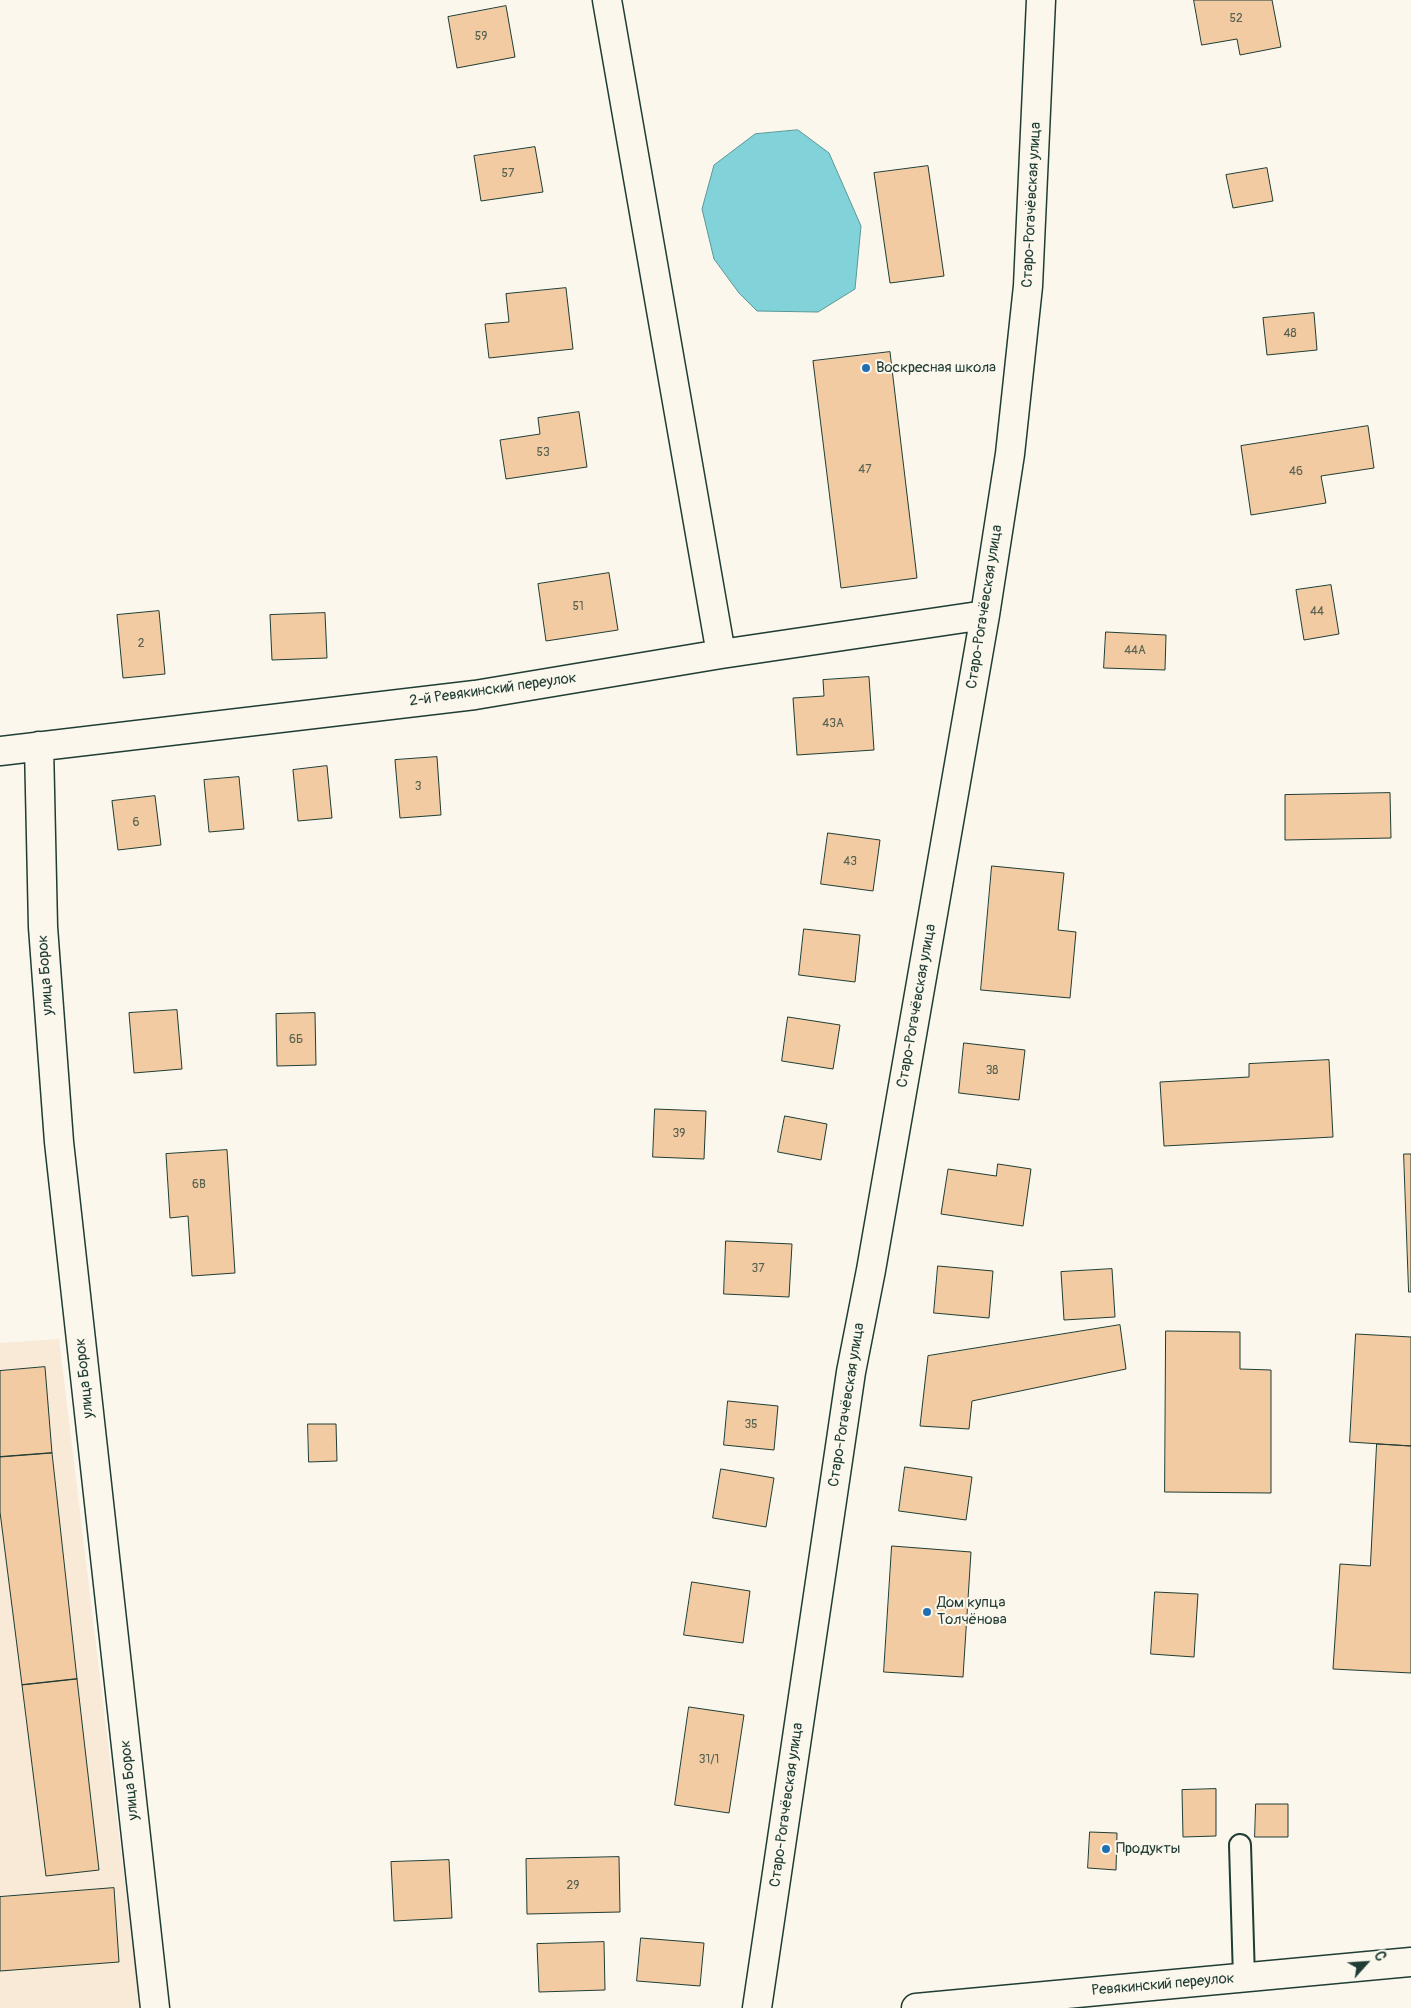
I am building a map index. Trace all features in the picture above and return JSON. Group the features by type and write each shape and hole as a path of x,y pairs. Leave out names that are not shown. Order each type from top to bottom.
{"street":[{"path":"607,0 721,654"},
{"name":"Старо-Рогачёвская улица","path":"757,2008 850,1372 873,1260 985,615 1010,454 1028,286 1041,0"},
{"name":"2-й Ревякинский переулок","path":"0,751 475,695 721,654 985,615"},
{"name":"улица Борок","path":"39,746 42,927 59,1142 155,2008"},
{"name":"Ревякинский переулок","path":"916,2008 1411,1962"}],"lane":[{"path":"1240,1845 1244,1978"}],"shaded area":[{"path":"59,1339 140,2008 0,2008 0,1343"}],"water":[{"path":"798,130 829,153 861,226 855,289 818,312 757,311 739,293 714,259 702,209 714,165 755,134"}],"building":[{"path":"1194,0 1272,0 1281,47 1240,55 1237,39 1202,45"},
{"path":"506,6 515,57 457,68 448,17"},
{"path":"535,147 543,192 481,201 474,156"},
{"path":"928,166 944,276 890,283 874,173"},
{"path":"1267,168 1273,201 1233,208 1226,175"},
{"path":"566,288 573,349 489,358 485,324 509,322 506,294"},
{"path":"1314,313 1317,350 1267,355 1263,318"},
{"path":"890,352 917,578 841,588 813,361"},
{"path":"579,412 587,467 506,479 500,440 540,434 538,418"},
{"path":"1368,426 1374,468 1321,476 1326,503 1251,515 1241,446"},
{"path":"609,573 618,630 546,641 538,584"},
{"path":"1331,585 1339,634 1304,640 1296,590"},
{"path":"159,611 165,674 123,678 117,615"},
{"path":"325,613 327,658 272,660 270,615"},
{"path":"1106,632 1166,635 1165,670 1104,668"},
{"path":"869,677 874,750 797,755 793,698 824,696 823,680"},
{"path":"437,757 441,815 400,818 395,760"},
{"path":"327,766 332,818 298,821 293,770"},
{"path":"239,777 244,829 209,832 204,780"},
{"path":"1390,793 1391,838 1285,840 1285,795"},
{"path":"155,796 161,845 118,850 112,801"},
{"path":"828,833 880,840 873,891 821,884"},
{"path":"992,866 1064,873 1058,930 1076,932 1070,998 981,990"},
{"path":"804,929 860,935 855,982 799,975"},
{"path":"177,1010 182,1069 134,1073 129,1013"},
{"path":"315,1013 316,1065 277,1066 276,1014"},
{"path":"788,1017 840,1025 833,1069 782,1061"},
{"path":"964,1043 1025,1050 1019,1100 959,1093"},
{"path":"1329,1060 1333,1137 1164,1146 1160,1082 1249,1077 1249,1064"},
{"path":"655,1109 706,1111 704,1159 653,1157"},
{"path":"785,1116 827,1124 821,1160 778,1152"},
{"path":"227,1150 235,1273 192,1276 188,1216 170,1218 166,1154"},
{"path":"1404,1154 1411,1154 1411,1292 1409,1292"},
{"path":"998,1164 1031,1169 1023,1226 941,1214 948,1169 996,1176"},
{"path":"726,1241 792,1244 789,1297 724,1294"},
{"path":"938,1266 993,1271 989,1318 934,1313"},
{"path":"1112,1269 1115,1317 1064,1320 1061,1272"},
{"path":"1120,1325 1126,1369 972,1401 969,1429 920,1426 928,1356"},
{"path":"1166,1331 1240,1332 1240,1369 1271,1370 1271,1493 1165,1492"},
{"path":"1356,1334 1411,1337 1411,1446 1350,1442"},
{"path":"45,1367 52,1453 0,1457 0,1371"},
{"path":"728,1401 778,1406 774,1450 724,1445"},
{"path":"308,1424 336,1424 337,1461 309,1462"},
{"path":"1377,1444 1411,1446 1411,1673 1333,1669 1340,1564 1370,1566"},
{"path":"52,1453 77,1679 22,1685 0,1512 0,1457"},
{"path":"905,1467 972,1477 966,1520 899,1511"},
{"path":"721,1469 774,1478 766,1527 713,1518"},
{"name":"Дом купца Толчёнова","path":"892,1546 971,1552 963,1677 884,1672"},
{"path":"692,1582 750,1591 743,1643 684,1635"},
{"path":"1155,1592 1198,1594 1194,1657 1151,1654"},
{"path":"77,1679 99,1870 46,1876 22,1685"},
{"path":"689,1707 744,1715 729,1813 675,1805"},
{"path":"1216,1789 1216,1836 1183,1837 1182,1790"},
{"path":"1256,1804 1288,1804 1288,1837 1255,1837"},
{"path":"1090,1832 1117,1833 1116,1870 1088,1868"},
{"path":"619,1857 620,1912 527,1914 526,1859"},
{"path":"449,1860 452,1918 394,1921 391,1862"},
{"path":"114,1888 119,1962 0,1971 0,1897"},
{"path":"641,1938 704,1943 700,1986 637,1981"},
{"path":"604,1942 605,1990 539,1992 537,1944"}],"place":[{"name":"Воскресная школа","path":"866,368"},
{"name":"Дом купца Толчёнова","path":"927,1612"},
{"name":"Продукты","path":"1106,1849"}]}
